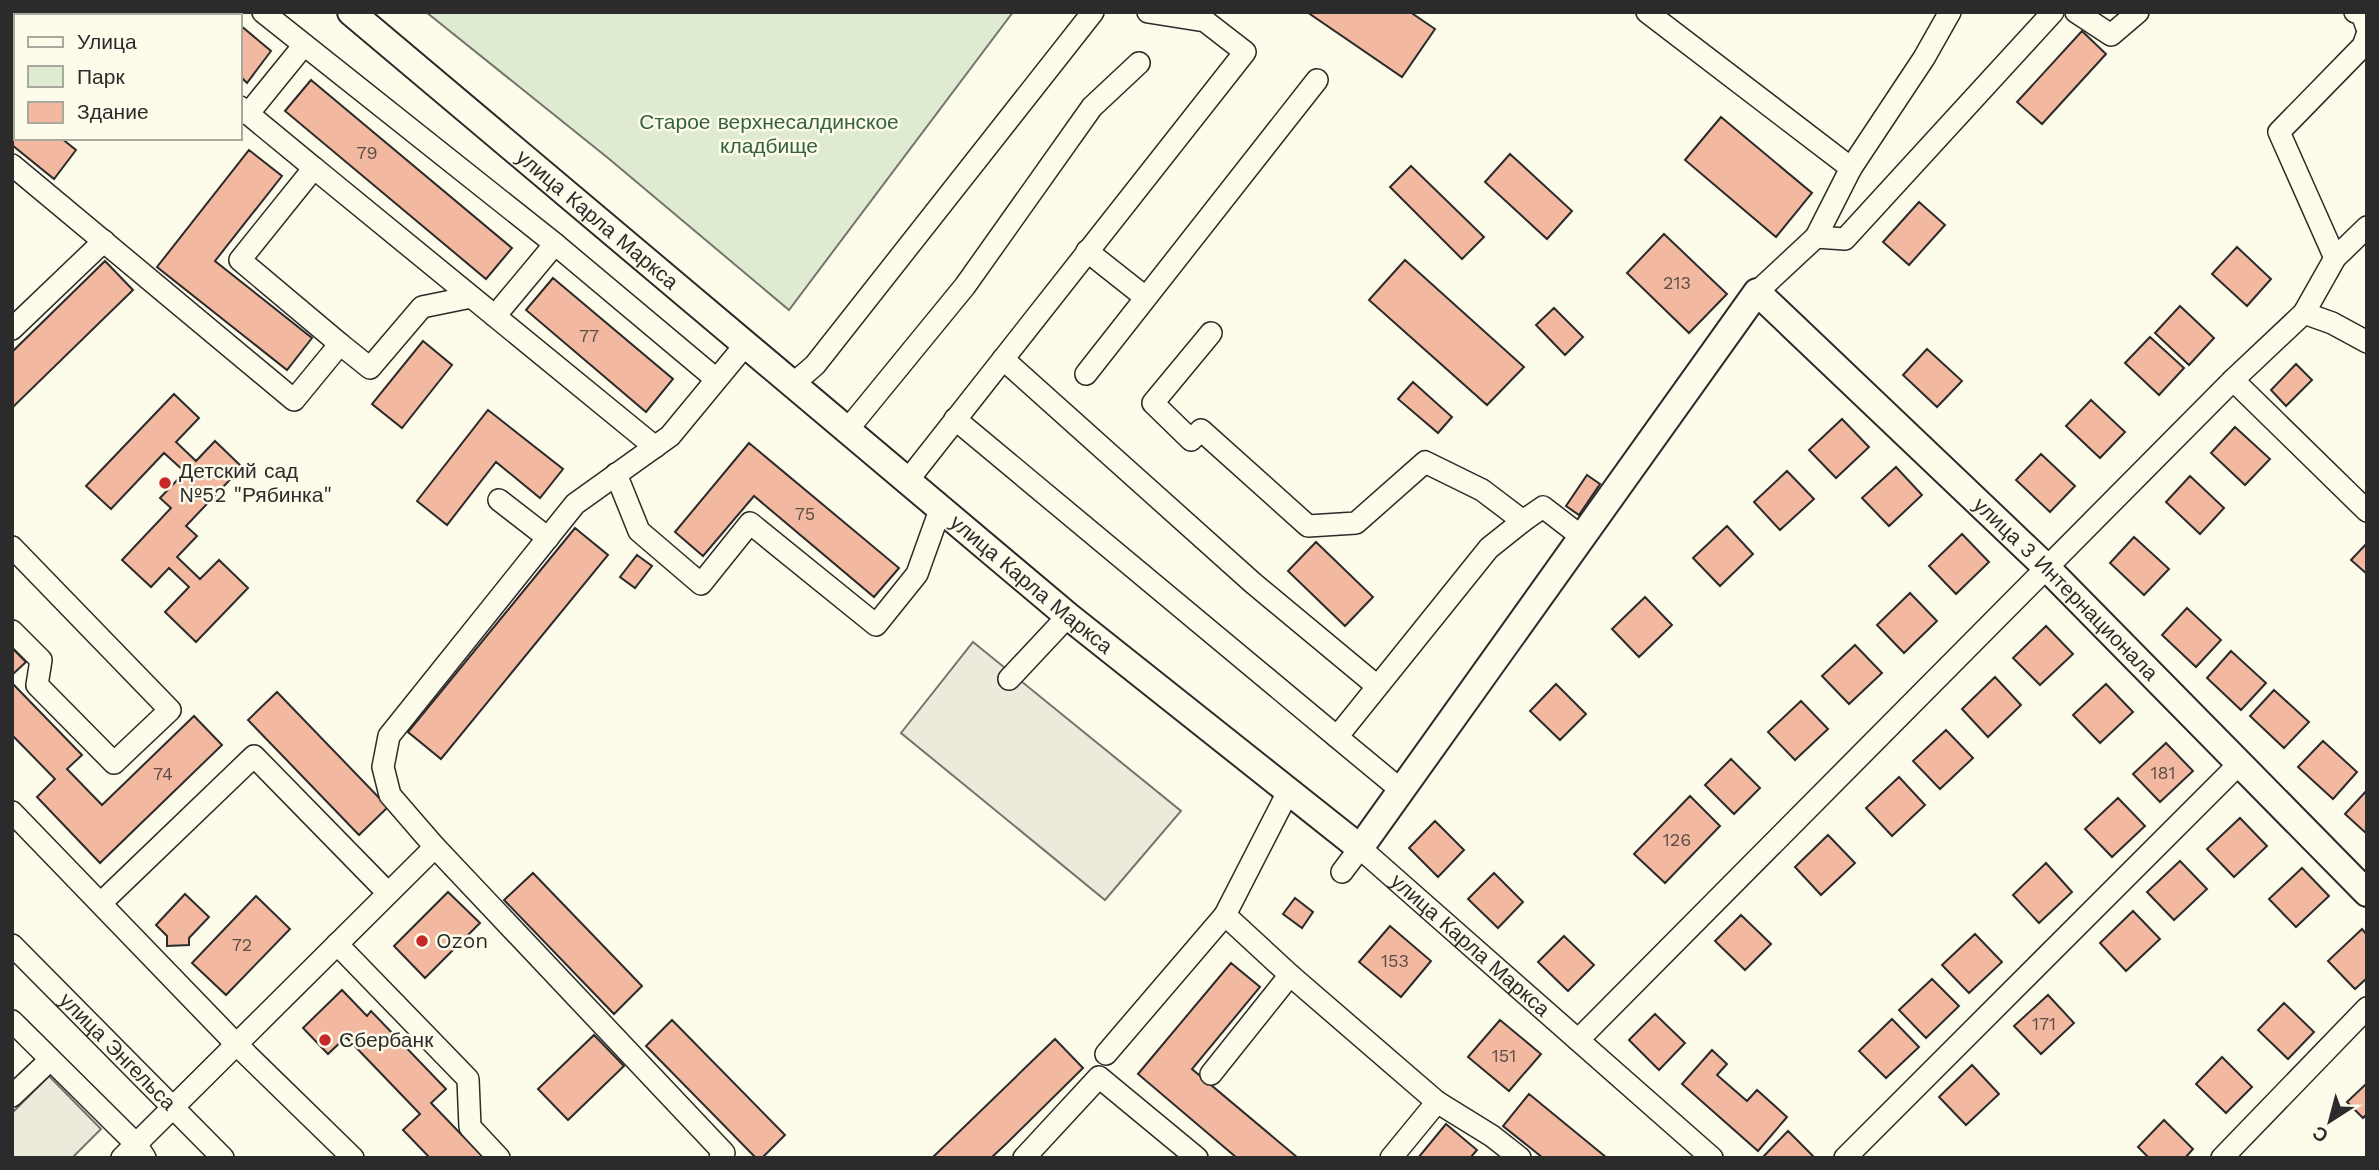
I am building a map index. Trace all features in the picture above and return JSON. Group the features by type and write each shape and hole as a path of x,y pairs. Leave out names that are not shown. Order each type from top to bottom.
{"main road":[{"name":"улица Карла Маркса","path":"351,12 1068,615 1360,848"},
{"path":"1360,848 1757,292"},
{"name":"улица 3 Интернационала","path":"1757,292 2046,567 2367,892"}],"street":[{"path":"262,12 555,244 716,379"},
{"path":"793,384 815,365 1093,12"},
{"path":"908,480 1245,52 1205,21 1148,12"},
{"path":"1647,12 1851,168"},
{"path":"1757,292 1816,237 1851,168 1924,58 1950,12"},
{"path":"1816,237 1845,239 2053,12"},
{"path":"2076,12 2111,35 2138,12"},
{"path":"2335,258 2279,132 2363,46 2367,35"},
{"path":"304,45 244,111 655,447"},
{"path":"848,429 965,286 1092,107 1139,63"},
{"path":"1086,374 1317,80"},
{"path":"12,164 294,400 340,344"},
{"path":"314,168 240,260 340,344 370,368 422,307 471,297"},
{"path":"1578,1040 2046,567 2304,313 2335,258 2367,227"},
{"path":"12,329 104,241"},
{"path":"495,316 555,244"},
{"path":"1087,251 1145,297"},
{"path":"2304,313 2332,323 2367,342"},
{"path":"1212,333 1153,403 1191,440 1201,430 1308,526 1356,523 1425,462 1482,490 1523,522"},
{"path":"724,1156 435,847 390,795 383,767 389,736 575,504 670,436 746,344"},
{"path":"1003,359 1253,583 1377,686"},
{"path":"2233,380 2367,511"},
{"path":"955,419 1401,790"},
{"path":"616,474 639,531 701,584 750,523 876,625 917,574 941,508"},
{"path":"499,500 548,538"},
{"path":"1338,737 1489,548 1543,507 1582,537"},
{"path":"12,547 170,710 114,763 37,685 41,660 12,631"},
{"path":"1009,680 1068,615"},
{"path":"101,903 254,756 388,893"},
{"path":"1845,1158 2240,763"},
{"path":"1106,1054 1225,915 1288,792"},
{"path":"12,812 237,1045 353,1158"},
{"path":"12,1021 135,1153 173,1106 435,847"},
{"path":"1342,872 1360,848"},
{"name":"улица Карла Маркса","path":"1360,848 1712,1158"},
{"path":"1225,915 1437,1102 1492,1136 1520,1158"},
{"path":"337,944 468,1079 470,1127 499,1158"},
{"name":"улица Энгельса","path":"12,945 223,1158"},
{"path":"1211,1074 1290,975"},
{"path":"2222,1158 2367,1007"},
{"path":"12,1096 50,1060"},
{"path":"1024,1158 1099,1077 1197,1158"},
{"path":"1391,1158 1437,1102"}],"green space":[{"name":"Старое верхнесалдинское кладбище","path":"426,12 1013,12 789,310 608,158"}],"shaded area":[{"path":"973,642 1181,811 1105,900 901,733"},
{"path":"49,1076 101,1129 72,1158 12,1158 12,1113"}],"building":[{"path":"12,12 226,14 14,14 12,30"},
{"path":"1307,12 1410,12 1435,29 1402,77"},
{"path":"242,27 271,51 247,83 242,78"},
{"path":"2082,31 2106,54 2042,124 2017,102"},
{"path":"311,80 512,248 486,279 285,111"},
{"path":"12,100 14,140 64,140 76,150 54,179 12,145"},
{"path":"1721,117 1812,193 1776,237 1685,160"},
{"path":"249,150 282,176 215,261 312,338 287,370 157,267"},
{"path":"1510,154 1572,211 1547,239 1485,182"},
{"path":"1411,166 1484,237 1462,259 1390,187"},
{"path":"1919,202 1945,225 1909,265 1883,242"},
{"path":"1664,234 1727,294 1689,333 1627,273"},
{"path":"2237,247 2271,279 2247,306 2212,274"},
{"path":"1405,260 1524,367 1487,405 1369,300"},
{"path":"105,261 133,290 12,408 12,352"},
{"path":"553,278 673,379 646,412 526,310"},
{"path":"2180,306 2214,338 2189,365 2155,333"},
{"path":"1554,308 1583,337 1565,355 1536,325"},
{"path":"2150,337 2184,368 2159,395 2125,363"},
{"path":"423,341 452,365 402,428 372,404"},
{"path":"1927,349 1962,381 1937,407 1903,375"},
{"path":"2296,364 2312,380 2286,406 2271,390"},
{"path":"1413,382 1452,417 1438,433 1398,399"},
{"path":"174,394 199,418 176,442 196,461 215,441 242,467 186,526 197,536 177,557 200,579 219,560 248,588 196,642 165,612 189,587 169,568 151,587 122,560 171,508 160,498 185,472 164,453 111,509 86,486"},
{"path":"2091,400 2125,432 2100,458 2066,426"},
{"path":"488,410 563,469 540,498 496,462 447,525 417,501"},
{"path":"1842,419 1869,447 1836,478 1809,450"},
{"path":"2235,427 2270,459 2245,485 2211,453"},
{"path":"749,443 899,568 874,597 754,496 703,556 675,532"},
{"path":"2041,454 2075,486 2050,512 2016,480"},
{"path":"1896,467 1922,495 1889,526 1862,498"},
{"path":"1787,471 1814,499 1780,530 1754,502"},
{"path":"1587,475 1600,484 1579,515 1566,506"},
{"path":"2190,476 2224,508 2200,534 2166,502"},
{"path":"1727,526 1753,554 1720,586 1693,558"},
{"path":"575,528 608,555 441,759 408,732"},
{"path":"1962,534 1989,562 1956,594 1929,566"},
{"path":"2134,537 2169,569 2144,595 2110,563"},
{"path":"1316,542 1373,597 1345,626 1288,571"},
{"path":"2367,543 2367,574 2351,560"},
{"path":"637,555 652,566 635,588 620,577"},
{"path":"1910,593 1937,621 1904,653 1877,625"},
{"path":"1645,597 1672,625 1639,657 1612,629"},
{"path":"2187,608 2221,640 2196,667 2162,635"},
{"path":"2046,626 2073,654 2040,685 2013,658"},
{"path":"1855,645 1882,673 1849,704 1822,676"},
{"path":"12,648 26,662 12,675"},
{"path":"2231,651 2266,683 2241,710 2207,678"},
{"path":"1995,677 2021,705 1988,737 1962,709"},
{"path":"12,683 82,755 67,769 102,805 194,716 222,745 100,863 37,797 55,779 12,735"},
{"path":"1556,684 1586,714 1560,740 1530,711"},
{"path":"2106,684 2133,712 2100,743 2073,715"},
{"path":"2274,690 2309,722 2284,748 2250,716"},
{"path":"277,692 388,807 359,835 248,720"},
{"path":"1801,701 1828,729 1795,760 1768,732"},
{"path":"1946,730 1973,758 1940,789 1913,761"},
{"path":"2323,741 2357,772 2333,799 2298,767"},
{"path":"2166,743 2193,771 2160,802 2133,774"},
{"path":"1731,759 1760,788 1734,814 1705,785"},
{"path":"1899,777 1925,805 1892,836 1866,808"},
{"path":"2367,790 2367,834 2345,814"},
{"path":"1690,796 1720,826 1665,883 1634,854"},
{"path":"2118,798 2145,826 2112,857 2085,829"},
{"path":"2240,818 2267,846 2234,877 2207,849"},
{"path":"1435,821 1464,850 1438,877 1409,848"},
{"path":"1828,835 1855,863 1821,895 1795,867"},
{"path":"2180,861 2207,889 2174,920 2147,892"},
{"path":"2046,863 2072,892 2039,923 2013,895"},
{"path":"2302,868 2329,896 2296,927 2269,899"},
{"path":"533,873 642,986 614,1014 504,900"},
{"path":"1494,873 1523,902 1498,928 1468,899"},
{"path":"448,892 480,923 425,978 394,946"},
{"path":"185,894 209,917 189,938 189,945 167,946 167,936 156,925"},
{"path":"256,896 290,929 226,995 192,963"},
{"path":"1295,898 1313,912 1302,928 1283,914"},
{"path":"2133,911 2160,939 2126,971 2100,943"},
{"path":"1741,915 1771,944 1745,970 1715,941"},
{"path":"1390,926 1431,961 1401,997 1359,962"},
{"path":"2362,929 2367,935 2367,978 2355,989 2328,961"},
{"path":"1975,934 2002,962 1969,993 1942,965"},
{"path":"1564,936 1594,965 1568,991 1538,962"},
{"path":"1231,963 1260,987 1192,1069 1298,1158 1237,1158 1138,1074"},
{"path":"1932,979 1959,1006 1926,1038 1899,1010"},
{"path":"342,990 367,1016 371,1011 446,1089 431,1103 484,1158 430,1158 403,1130 420,1114 346,1037 328,1054 303,1028"},
{"path":"2048,995 2074,1023 2041,1054 2014,1026"},
{"path":"2284,1003 2314,1032 2288,1059 2258,1030"},
{"path":"1655,1014 1685,1043 1659,1070 1629,1040"},
{"path":"1892,1019 1919,1047 1886,1078 1859,1051"},
{"path":"672,1020 785,1135 762,1158 756,1158 646,1046"},
{"path":"1500,1020 1541,1054 1509,1091 1468,1057"},
{"path":"594,1035 624,1066 568,1120 538,1089"},
{"path":"1055,1039 1083,1068 1007,1143 991,1158 932,1158"},
{"path":"1712,1050 1727,1064 1717,1075 1747,1101 1757,1090 1787,1117 1758,1151 1682,1084"},
{"path":"2222,1057 2252,1087 2226,1113 2196,1084"},
{"path":"1972,1065 1999,1094 1966,1125 1939,1097"},
{"path":"2367,1083 2367,1114 2363,1118 2347,1102"},
{"path":"1529,1094 1607,1158 1543,1158 1503,1126"},
{"path":"2164,1120 2193,1149 2185,1158 2149,1158 2138,1147"},
{"path":"1446,1124 1477,1150 1470,1158 1418,1158"},
{"path":"1788,1131 1815,1158 1762,1158"}],"place":[{"name":"Детский сад №52 \"Рябинка\"","path":"165,483"},
{"name":"Ozon","path":"422,941"},
{"name":"Сбербанк","path":"325,1040"}]}
